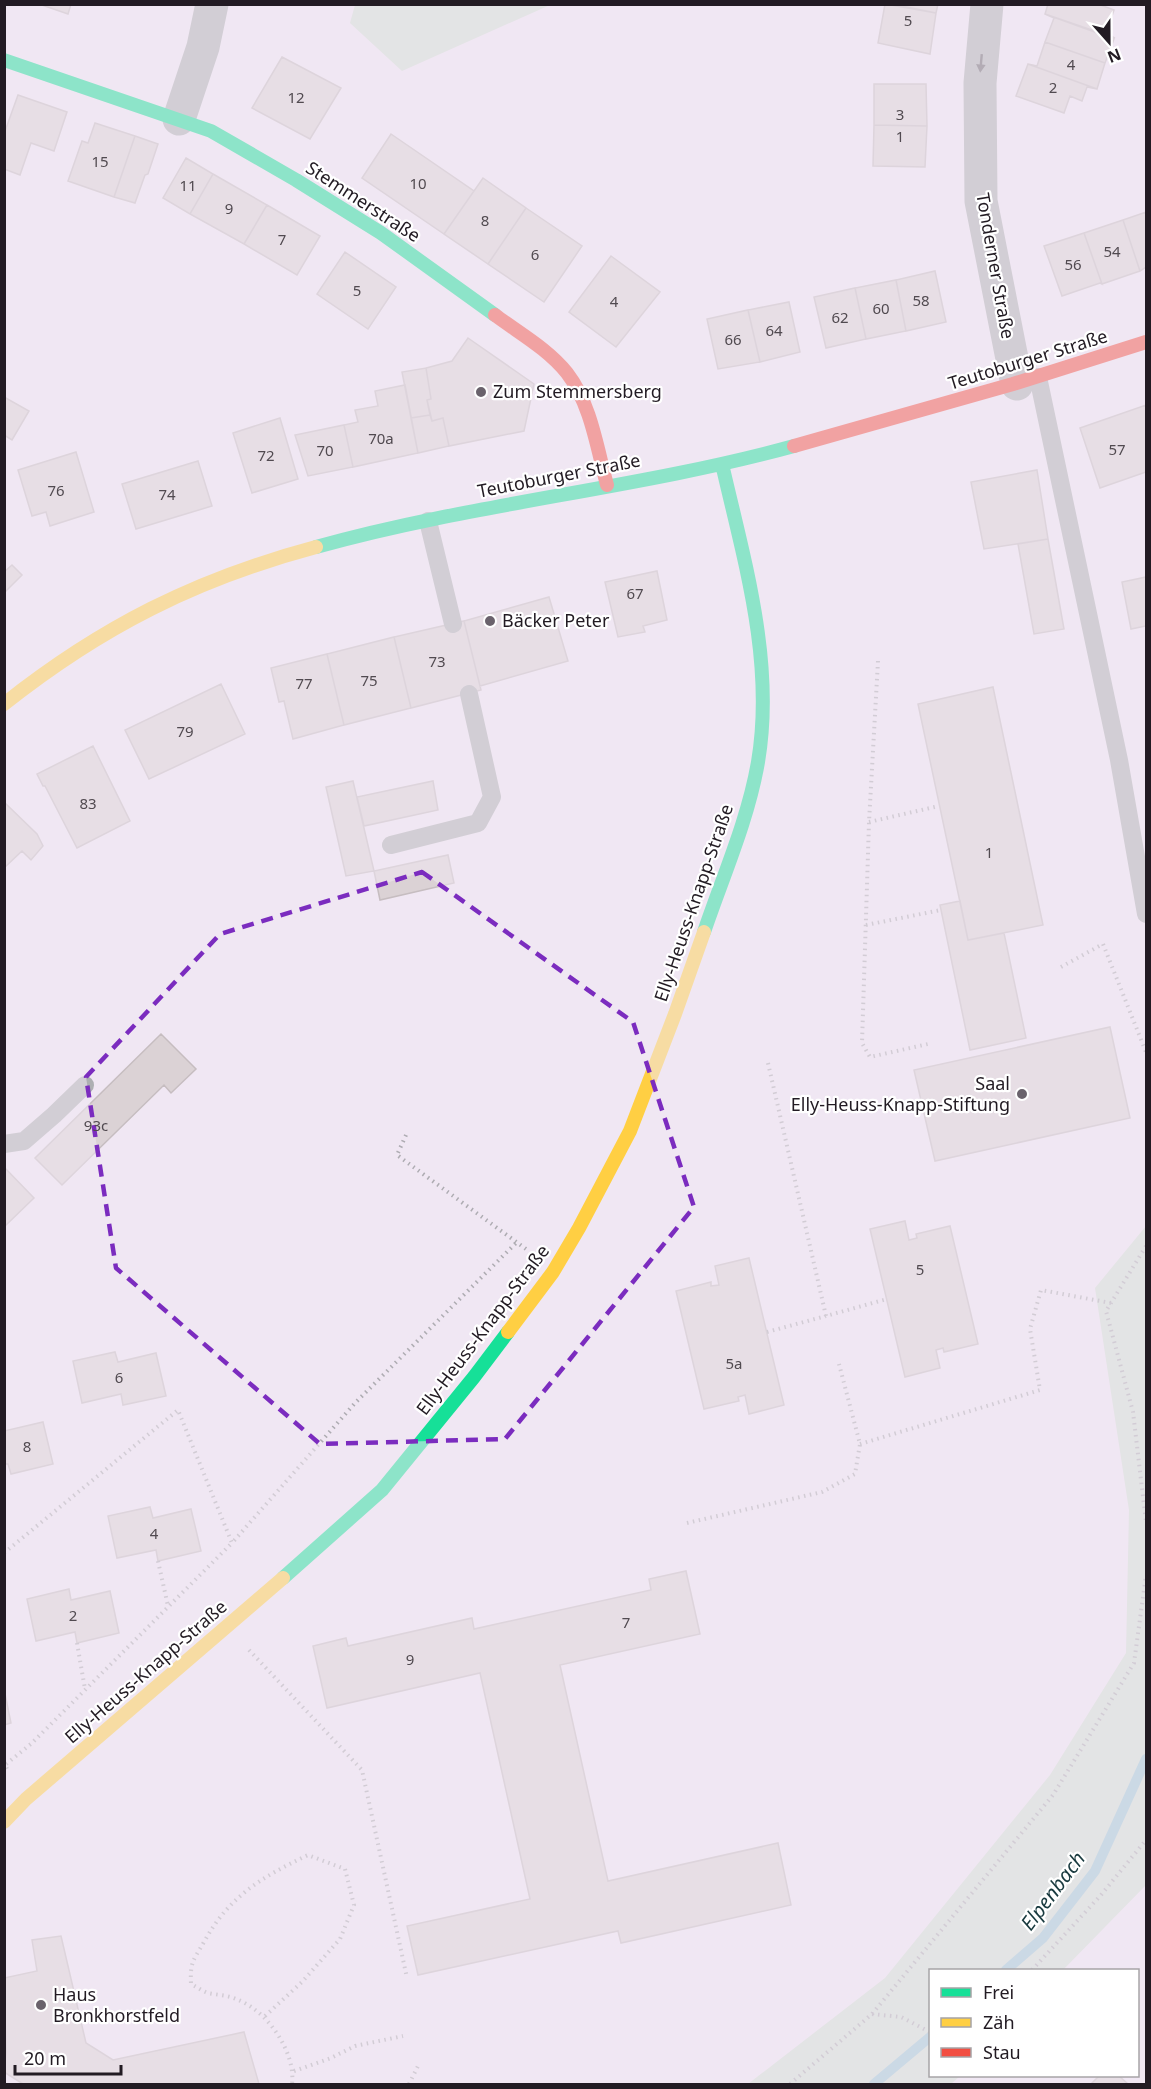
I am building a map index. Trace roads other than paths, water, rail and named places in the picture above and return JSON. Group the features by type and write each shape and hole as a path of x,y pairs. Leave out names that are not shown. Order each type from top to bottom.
{"street":[{"path":"179,119 202,47 212,4"},
{"name":"Tonderner Straße","path":"987,4 980,83 981,201 1028,380"},
{"name":"Stemmerstraße","path":"4,60 211,131 371,227 547,353 573,382 587,418 607,485"},
{"name":"Teutoburger Straße","path":"4,704 68,656 135,616 195,587 282,556 366,534 428,521 723,464 1028,380 1146,342"},
{"name":"Elly-Heuss-Knapp-Straße","path":"4,1822 26,1799 382,1490 474,1377 553,1272 579,1228 630,1131 675,1014 755,780 761,750 764,708 752,594 723,464"}],"lane":[{"path":"1028,380 1119,760 1146,914"},
{"path":"428,521 453,624"},
{"path":"391,845 478,823 492,797 469,694"},
{"path":"4,1144 24,1141 85,1085"}],"waterway":[{"name":"Elpenbach","path":"1007,1969 1043,1938 1095,1871 1146,1759"},
{"name":"Elpenbach","path":"874,2084 929,2038"}],"place":[{"name":"Zum Stemmersberg","path":"481,392"},
{"name":"Bäcker Peter","path":"490,621"},
{"name":"Saal Elly-Heuss-Knapp-Stiftung","path":"1022,1094"},
{"name":"Haus Bronkhorstfeld","path":"41,2005"}]}
